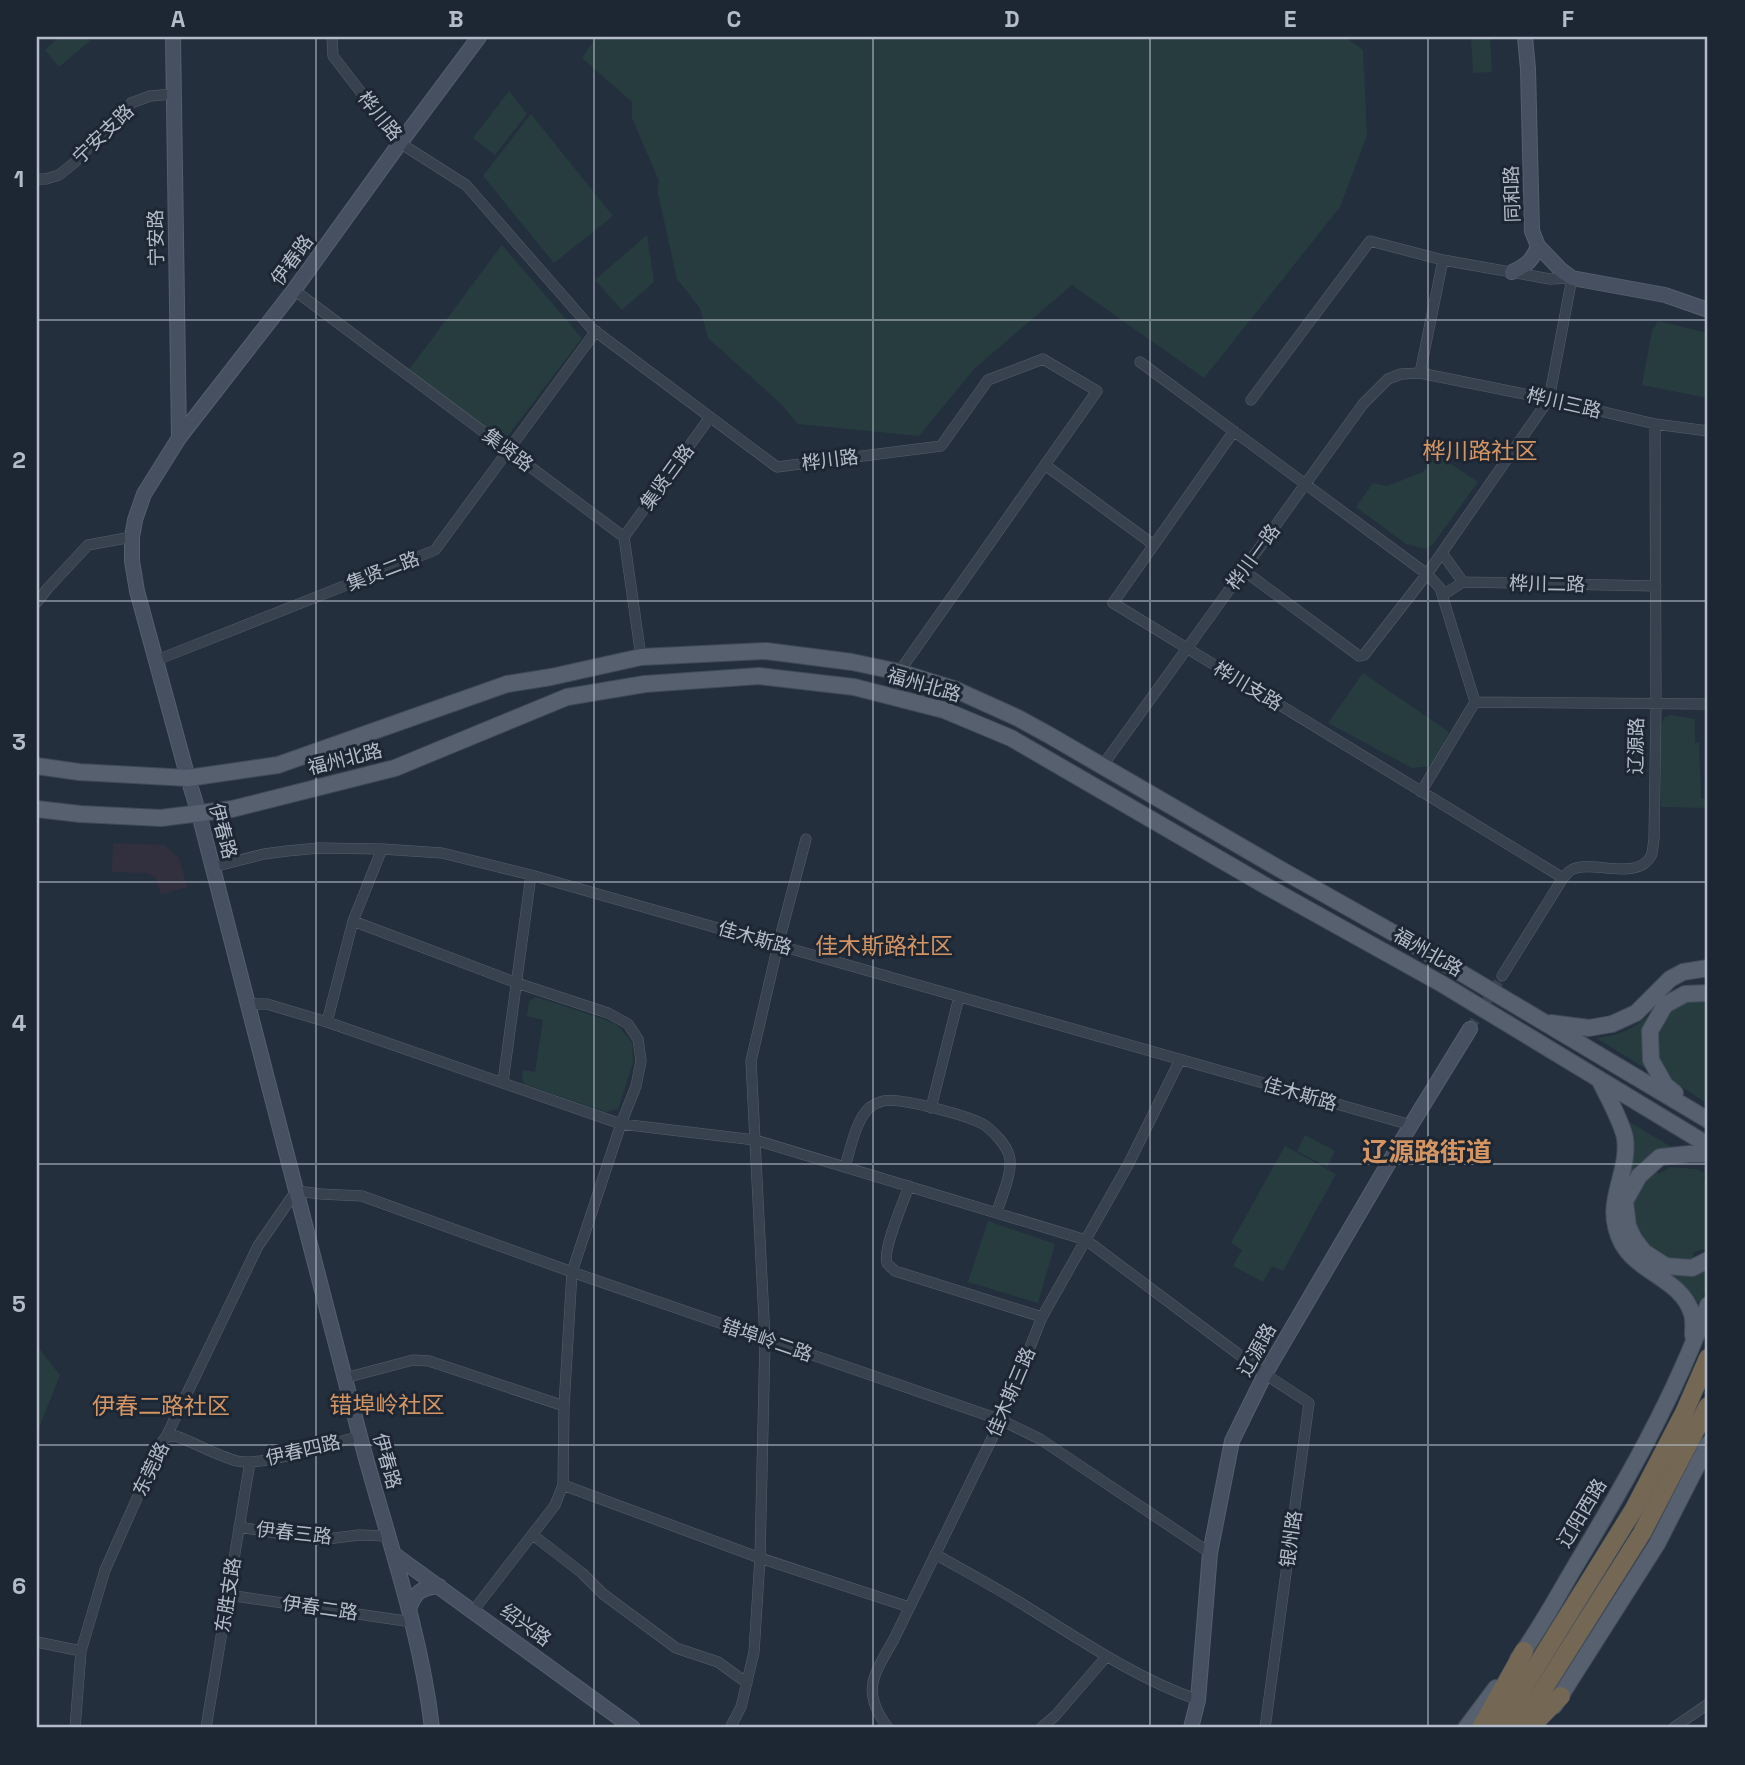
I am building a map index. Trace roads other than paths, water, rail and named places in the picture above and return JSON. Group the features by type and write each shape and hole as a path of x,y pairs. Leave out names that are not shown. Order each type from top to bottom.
{"highway":[{"path":"1498,1728 1634,1509 1684,1413 1708,1358"},
{"path":"1519,1728 1642,1533 1708,1406"},
{"path":"1481,1728 1524,1651"},
{"path":"1530,1728 1561,1696"}],"main road":[{"name":"福州北路","path":"37,766 79,772 188,778 278,765 507,684 641,657 766,651 852,662 899,672 954,689 1018,718 1406,940 1708,1119"},
{"name":"福州北路","path":"37,809 161,818 232,809 396,768 567,697 645,684 759,676 854,687 944,710 1012,738 1266,886 1442,984 1708,1145"},
{"path":"1544,1022 1590,1028 1612,1024 1636,1013 1671,979 1683,972 1708,968"},
{"path":"1708,993 1685,994 1665,1005 1650,1031 1651,1060 1664,1085 1708,1119"},
{"path":"1599,1079 1625,1138 1624,1162 1616,1193 1614,1222 1622,1244 1634,1260 1665,1281 1682,1295 1688,1304 1693,1317 1693,1347"},
{"path":"1708,1154 1660,1157 1639,1176 1625,1200 1628,1226 1644,1252 1666,1266 1692,1268 1708,1260"},
{"name":"辽阳西路","path":"1466,1728 1524,1651 1620,1491 1693,1347 1708,1305"},
{"path":"1540,1728 1657,1544 1708,1444"}],"street":[{"name":"宁安路","path":"173,37 179,438"},
{"name":"桦川路","path":"332,37 333,56 400,142 466,185 596,331 778,467 941,446 988,380 1043,359 1097,391 899,672 893,697"},
{"name":"伊春路","path":"432,1728 420,1651 411,1615 360,1436 213,867 137,591 132,561 132,537 144,495 179,438 294,290 479,37"},
{"name":"同和路","path":"1525,37 1532,231 1538,246 1572,278"},
{"name":"宁安支路","path":"37,179 59,175 74,163 131,103 150,96 173,94"},
{"path":"1251,400 1370,242 1443,260 1550,279 1572,278 1665,295 1708,310"},
{"path":"1512,272 1530,261 1538,246"},
{"path":"1420,373 1443,260"},
{"path":"1243,570 1359,656 1364,656 1427,574 1549,399 1572,278"},
{"name":"集贤路","path":"294,290 624,537"},
{"name":"集贤二路","path":"157,660 435,550 596,331"},
{"path":"1140,362 1427,574 1440,588 1475,702 1421,792"},
{"name":"桦川三路","path":"1420,373 1549,399 1655,425 1708,431"},
{"name":"桦川一路","path":"1103,765 1363,404 1388,379 1401,374 1420,373"},
{"name":"集贤三路","path":"624,537 710,417"},
{"name":"辽源路","path":"1563,878 1572,869 1632,869 1651,856 1654,839 1656,705 1655,425"},
{"name":"桦川支路","path":"1234,431 1112,603 1563,878"},
{"path":"1045,465 1154,545"},
{"path":"37,602 88,545 132,537"},
{"path":"624,537 641,657"},
{"path":"1441,553 1463,582 1443,596"},
{"name":"桦川二路","path":"1463,582 1656,586"},
{"path":"1475,702 1708,704"},
{"path":"730,1728 741,1707 754,1652 760,1558 765,1339 751,1061 806,839"},
{"name":"佳木斯路","path":"213,867 264,854 320,848 442,853 531,875 1411,1125"},
{"path":"327,1022 353,921 382,849"},
{"path":"503,1082 531,875"},
{"path":"1502,976 1563,878"},
{"path":"353,921 517,983 608,1013 628,1024 638,1039 641,1061 636,1086 572,1272 564,1406 563,1485 555,1505 473,1611"},
{"path":"931,1108 959,997"},
{"path":"248,1004 267,1004 327,1022 621,1124 755,1140 1086,1240 1265,1374"},
{"name":"辽源路","path":"1191,1728 1198,1700 1210,1553 1231,1441 1265,1374 1470,1029"},
{"name":"佳木斯三路","path":"888,1728 879,1716 871,1691 875,1673 1001,1420 1042,1317 1128,1165 1180,1060"},
{"path":"845,1167 857,1129 868,1110 881,1101 898,1100 931,1108 984,1125 1003,1144 1010,1156 1010,1169 997,1212"},
{"path":"909,1186 886,1255 887,1263 895,1271 1042,1317"},
{"name":"错埠岭二路","path":"296,1191 362,1196 572,1272 1001,1420 1040,1439 1210,1553"},
{"name":"东莞路","path":"75,1728 81,1651 105,1570 162,1442 258,1246 296,1191"},
{"path":"345,1378 413,1360 429,1361 564,1406"},
{"name":"银州路","path":"1265,1374 1309,1403 1265,1728"},
{"name":"伊春四路","path":"166,1437 176,1436 238,1461 250,1462 360,1436"},
{"name":"东胜支路","path":"206,1728 250,1462"},
{"path":"563,1485 760,1558 909,1607"},
{"name":"伊春三路","path":"239,1527 319,1540 359,1535 390,1536"},
{"path":"533,1535 582,1573 603,1594 676,1648 718,1662 747,1683"},
{"path":"935,1554 1106,1657 1168,1689 1198,1700"},
{"name":"绍兴路","path":"395,1555 633,1728"},
{"path":"411,1615 412,1600 418,1592 426,1587 439,1586"},
{"name":"伊春二路","path":"228,1595 411,1615"},
{"path":"37,1642 81,1651"},
{"path":"1041,1728 1055,1716 1106,1657"},
{"path":"1673,1728 1708,1704"}],"tunnel":[{"path":"1470,1029 1502,976"}],"district":[{"name":"桦川路社区","path":"1480,451"},
{"name":"佳木斯路社区","path":"884,946"},
{"name":"辽源路街道","path":"1427,1152"},
{"name":"错埠岭社区","path":"387,1405"},
{"name":"伊春二路社区","path":"161,1406"}]}
